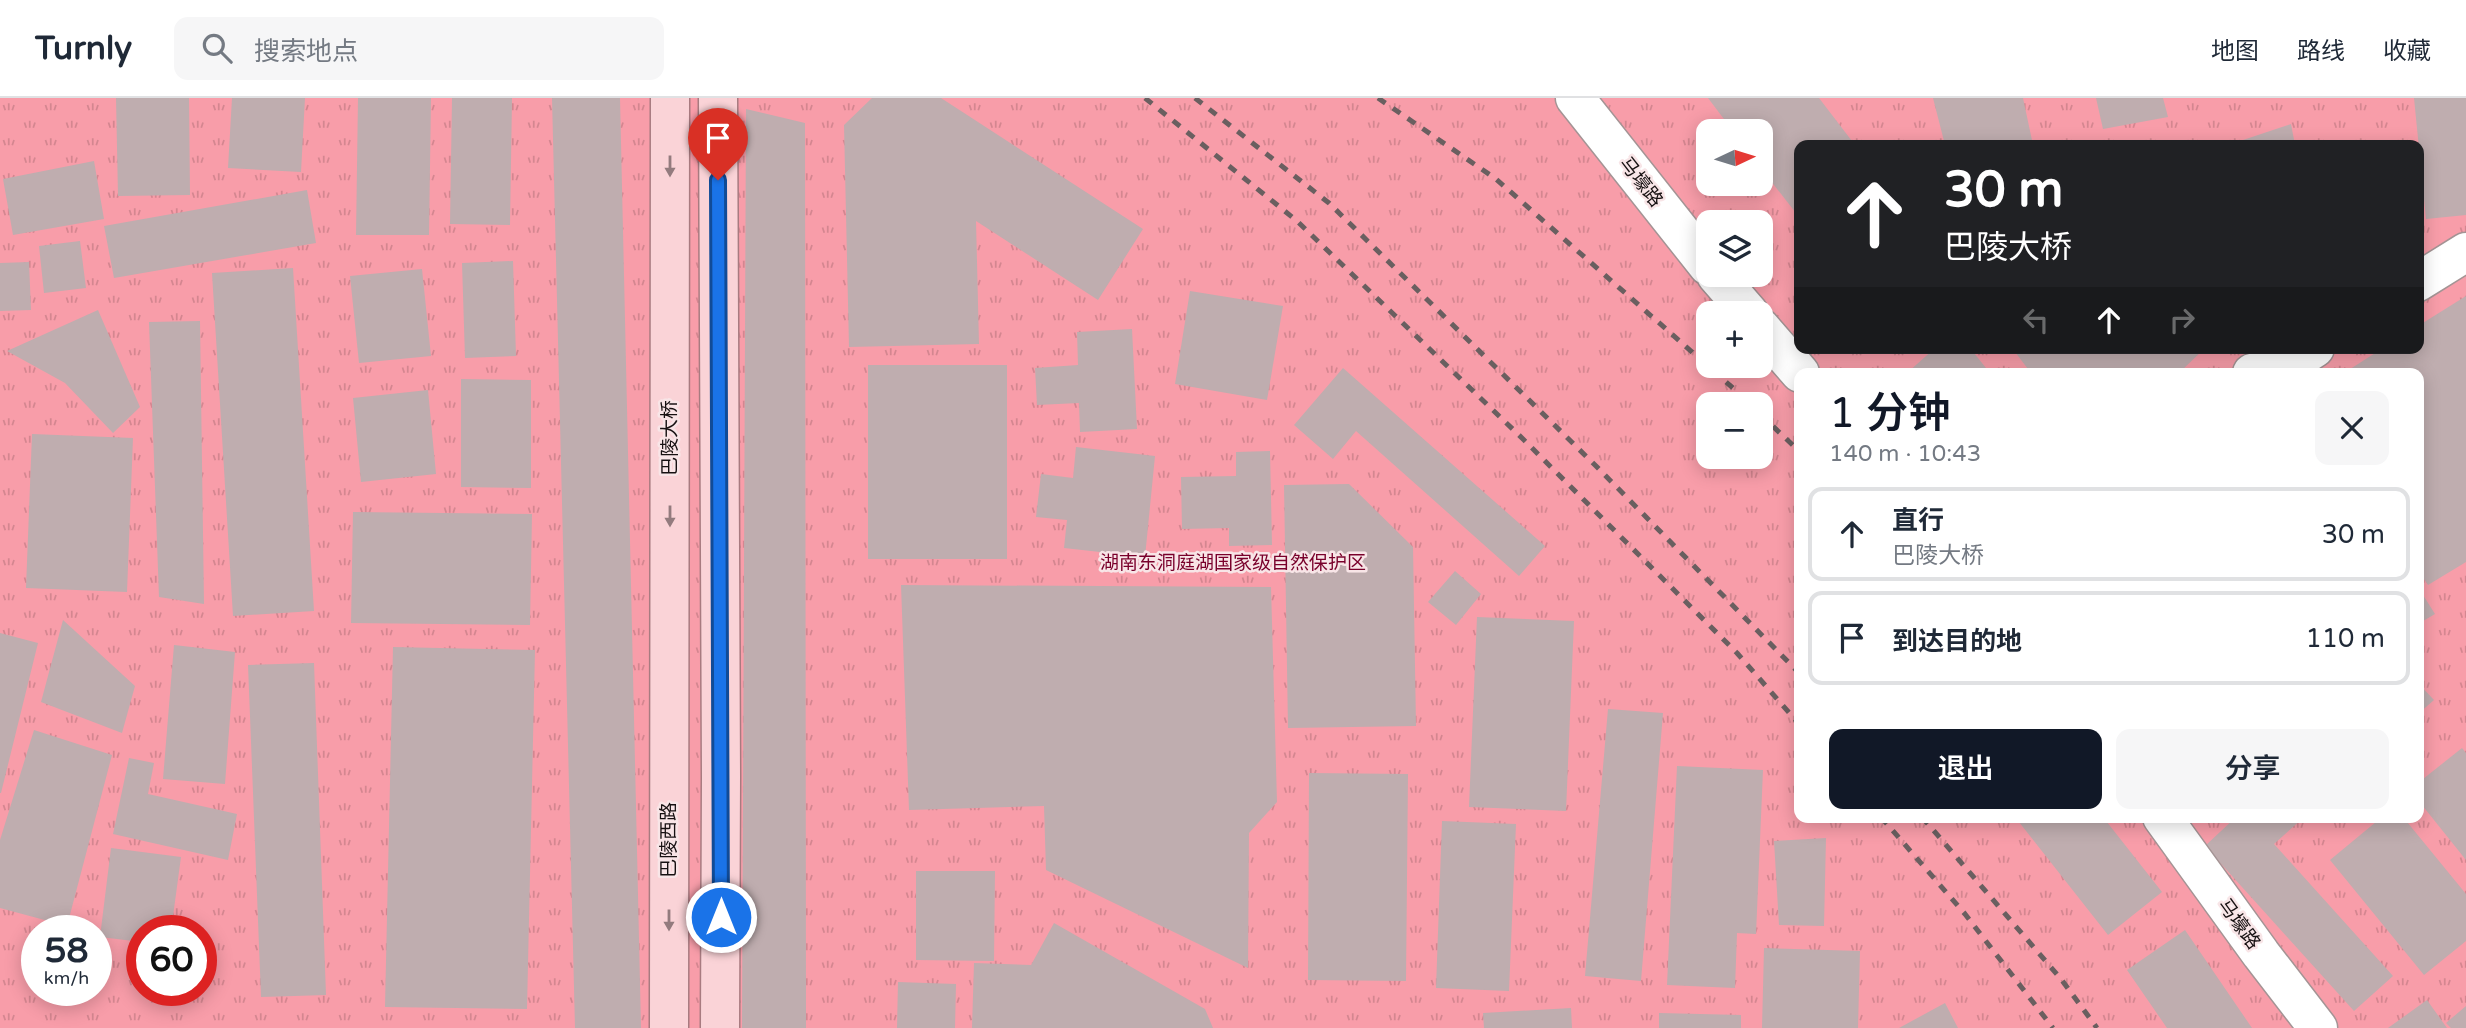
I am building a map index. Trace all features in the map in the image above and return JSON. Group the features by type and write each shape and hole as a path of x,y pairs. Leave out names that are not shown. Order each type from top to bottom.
{"main road":[{"name":"巴陵大桥","path":"670,98 670,778"},
{"path":"718,98 722,777 720,1028"},
{"name":"巴陵西路","path":"669,1028 670,778"}],"street":[{"name":"马壕路","path":"1575,98 1696,251"},
{"path":"2424,278 2466,252"},
{"path":"1726,287 1739,301"},
{"path":"1773,342 1796,368"},
{"path":"2277,368 2287,366 2306,354"},
{"name":"马壕路","path":"2166,823 2260,954 2318,1028"}],"green space":[{"name":"湖南东洞庭湖国家级自然保护区","path":"0,98 2466,98 2466,1028 0,1028"}],"building":[{"path":"116,98 189,98 190,195 118,196"},
{"path":"232,98 305,98 301,172 228,168"},
{"path":"358,98 431,98 429,235 356,235"},
{"path":"452,98 512,98 510,225 450,224"},
{"path":"552,98 620,98 641,1028 575,1028"},
{"path":"872,98 941,98 1143,229 1098,300 976,221 979,344 849,347 844,125"},
{"path":"1708,98 1819,98 1851,140 1794,140 1794,211 1773,184 1773,119 1724,119"},
{"path":"1933,98 2023,98 2032,140 1944,140"},
{"path":"2096,98 2163,98 2168,117 2103,129"},
{"path":"2414,98 2466,98 2466,215 2426,219 2424,140 2418,140"},
{"path":"746,109 805,123 806,1028 742,1028"},
{"path":"2291,124 2294,140 2243,140"},
{"path":"94,161 104,219 13,235 3,179"},
{"path":"307,190 316,243 114,278 104,226"},
{"path":"80,241 86,288 44,293 39,246"},
{"path":"513,261 516,356 465,358 462,263"},
{"path":"29,262 31,310 0,311 0,263"},
{"path":"293,268 314,611 233,616 212,273"},
{"path":"422,269 431,356 359,363 350,276"},
{"path":"1190,291 1283,306 1267,400 1175,384"},
{"path":"2466,296 2466,562 2428,585 2424,579 2424,368 2352,368 2374,354 2424,354 2424,322"},
{"path":"98,310 140,407 113,433 65,383 7,351"},
{"path":"200,321 204,604 159,597 149,322"},
{"path":"1132,329 1137,429 1080,432 1079,403 1037,405 1035,368 1078,365 1077,332"},
{"path":"1928,354 1975,354 1986,368 1913,368"},
{"path":"2017,354 2199,354 2184,368 2027,368"},
{"path":"868,365 1007,365 1007,559 868,559"},
{"path":"1343,368 1545,546 1519,576 1356,431 1333,459 1294,425"},
{"path":"461,379 531,380 531,488 461,487"},
{"path":"428,390 436,474 361,482 353,398"},
{"path":"32,434 133,438 127,592 26,588"},
{"path":"1076,447 1155,456 1145,557 1064,548 1067,520 1036,517 1041,474 1073,478"},
{"path":"1270,451 1272,545 1229,546 1229,528 1182,529 1181,477 1236,476 1236,452"},
{"path":"1349,484 1413,547 1416,726 1288,728 1284,485"},
{"path":"353,512 532,514 530,625 351,623"},
{"path":"1455,571 1481,594 1456,625 1428,602"},
{"path":"901,585 1271,587 1277,802 1249,833 1248,968 1046,870 1044,806 909,810"},
{"path":"2424,597 2435,614 2424,620"},
{"path":"1477,617 1574,621 1566,811 1469,807"},
{"path":"63,620 135,686 122,733 41,702"},
{"path":"0,633 38,643 1,793 0,793"},
{"path":"174,645 235,652 225,784 163,779"},
{"path":"393,647 535,650 527,1009 385,1007"},
{"path":"314,663 326,995 261,997 248,665"},
{"path":"2424,689 2434,700 2424,709"},
{"path":"1608,709 1663,713 1641,981 1585,976"},
{"path":"34,730 112,755 70,915 26,915 0,908 0,840"},
{"path":"2462,748 2466,753 2466,860 2424,808 2424,778"},
{"path":"129,758 154,763 148,794 237,814 228,860 113,834"},
{"path":"1677,766 1763,770 1756,934 1737,933 1735,988 1667,985"},
{"path":"1309,773 1408,774 1406,981 1308,980"},
{"path":"1442,821 1516,824 1509,991 1436,988"},
{"path":"2020,823 2108,823 2162,892 2108,935"},
{"path":"2230,823 2297,823 2274,844 2393,976 2354,1011 2205,846"},
{"path":"2375,823 2408,823 2466,894 2466,941 2424,975 2330,860"},
{"path":"1826,838 1824,926 1779,925 1774,841"},
{"path":"111,848 181,857 173,915 126,915 126,940 112,938 112,915 103,915"},
{"path":"916,871 995,871 994,961 916,960"},
{"path":"1054,923 1205,1009 1213,1028 972,1028 974,963 1031,965"},
{"path":"2185,930 2252,1028 2167,1028 2127,970"},
{"path":"1764,948 1860,951 1858,1028 1762,1028"},
{"path":"898,982 956,984 955,1028 897,1028"},
{"path":"2427,1000 2447,1028 2388,1028"},
{"path":"1945,1003 1958,1028 1899,1028"},
{"path":"2466,1006 2466,1028 2451,1028 2446,1023"},
{"path":"1571,1008 1572,1028 1484,1028 1483,1013"},
{"path":"1659,1013 1741,1015 1741,1028 1659,1028"}],"railway":[{"path":"1145,98 1297,221 1524,440 1737,653 1794,718"},
{"path":"1195,98 1329,203 1596,466 1794,668"},
{"path":"1378,98 1496,179 1737,392"},
{"path":"1773,426 1794,446"},
{"path":"1886,823 1965,914 2053,1028"},
{"path":"1927,823 2061,979 2097,1028"}],"route":[{"path":"718,180 721,917"}]}
